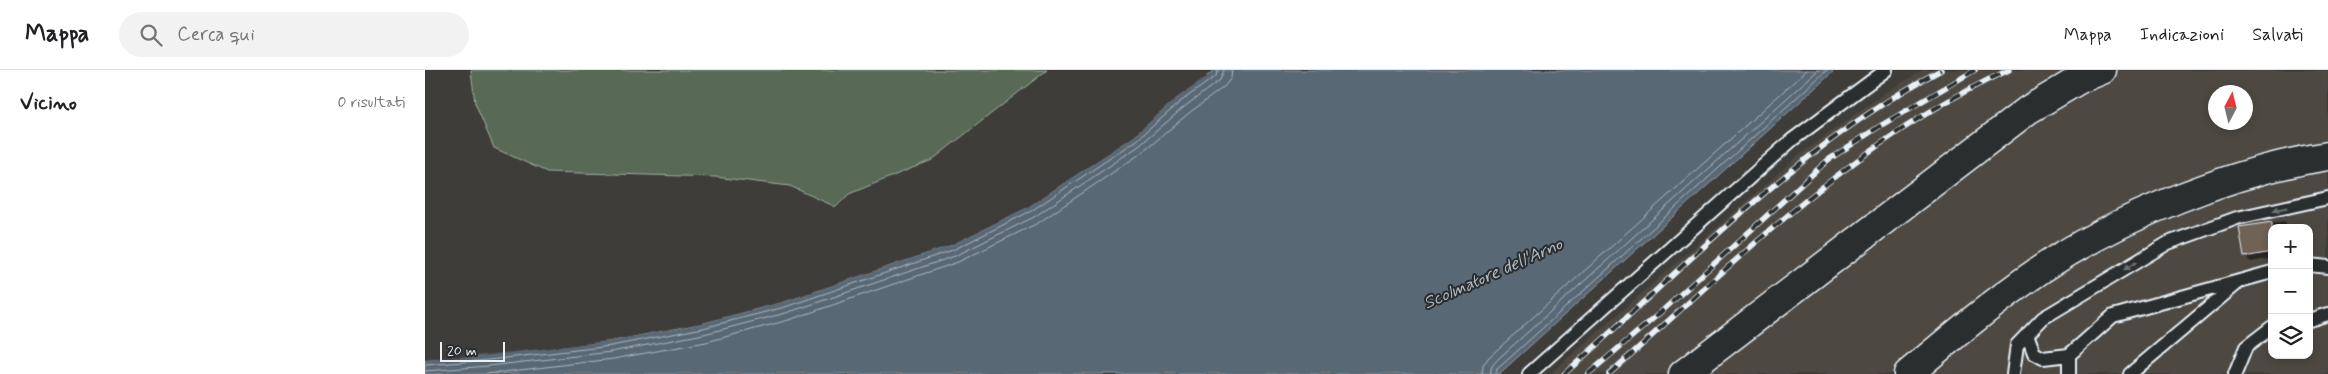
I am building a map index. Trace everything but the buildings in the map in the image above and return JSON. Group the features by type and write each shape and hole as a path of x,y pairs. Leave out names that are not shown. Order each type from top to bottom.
{"main road":[{"path":"1683,374 2028,110 2080,79 2102,70"},
{"path":"1908,374 2005,295 2041,270 2089,241 2153,211 2226,182 2286,165 2328,156"}],"lane":[{"path":"1529,374 1792,140 1887,70"},
{"path":"2013,374 2017,345 2043,318 2168,243 2237,218 2328,198"},
{"path":"2313,265 2328,267"},
{"path":"2027,334 2033,353 2043,358 2069,355 2113,316 2268,273"},
{"path":"2130,374 2244,278"},
{"path":"2313,319 2328,314"},
{"path":"2235,374 2246,347 2268,330"},
{"path":"2069,355 2069,374"}],"shaded area":[{"path":"1923,70 2328,70 2328,374 1550,374 1799,155 1886,92"}],"green space":[{"path":"471,70 1047,70 932,160 849,194 836,207 790,186 715,177 547,172 494,148 475,103"}],"water":[{"name":"Scolmatore dell'Arno","path":"1215,70 1835,70 1499,374 425,374 425,360 610,341 702,323 783,302 951,245 1028,207 1133,137 1177,98"}],"pier":[{"path":"1206,75 1207,77 1177,98 1133,137 1028,207 951,245 783,302 702,323 610,341 425,360 425,357 610,338 701,321 782,300 950,243 1027,205 1131,135 1176,96"}],"railway":[{"path":"1564,374 1744,210 1791,171 1839,134 1889,100 1941,70"},
{"path":"1588,374 1661,312 1828,160 1880,126 1975,70"},
{"path":"1609,374 1750,248 1848,167 1899,131 1953,98 2009,70"}]}
